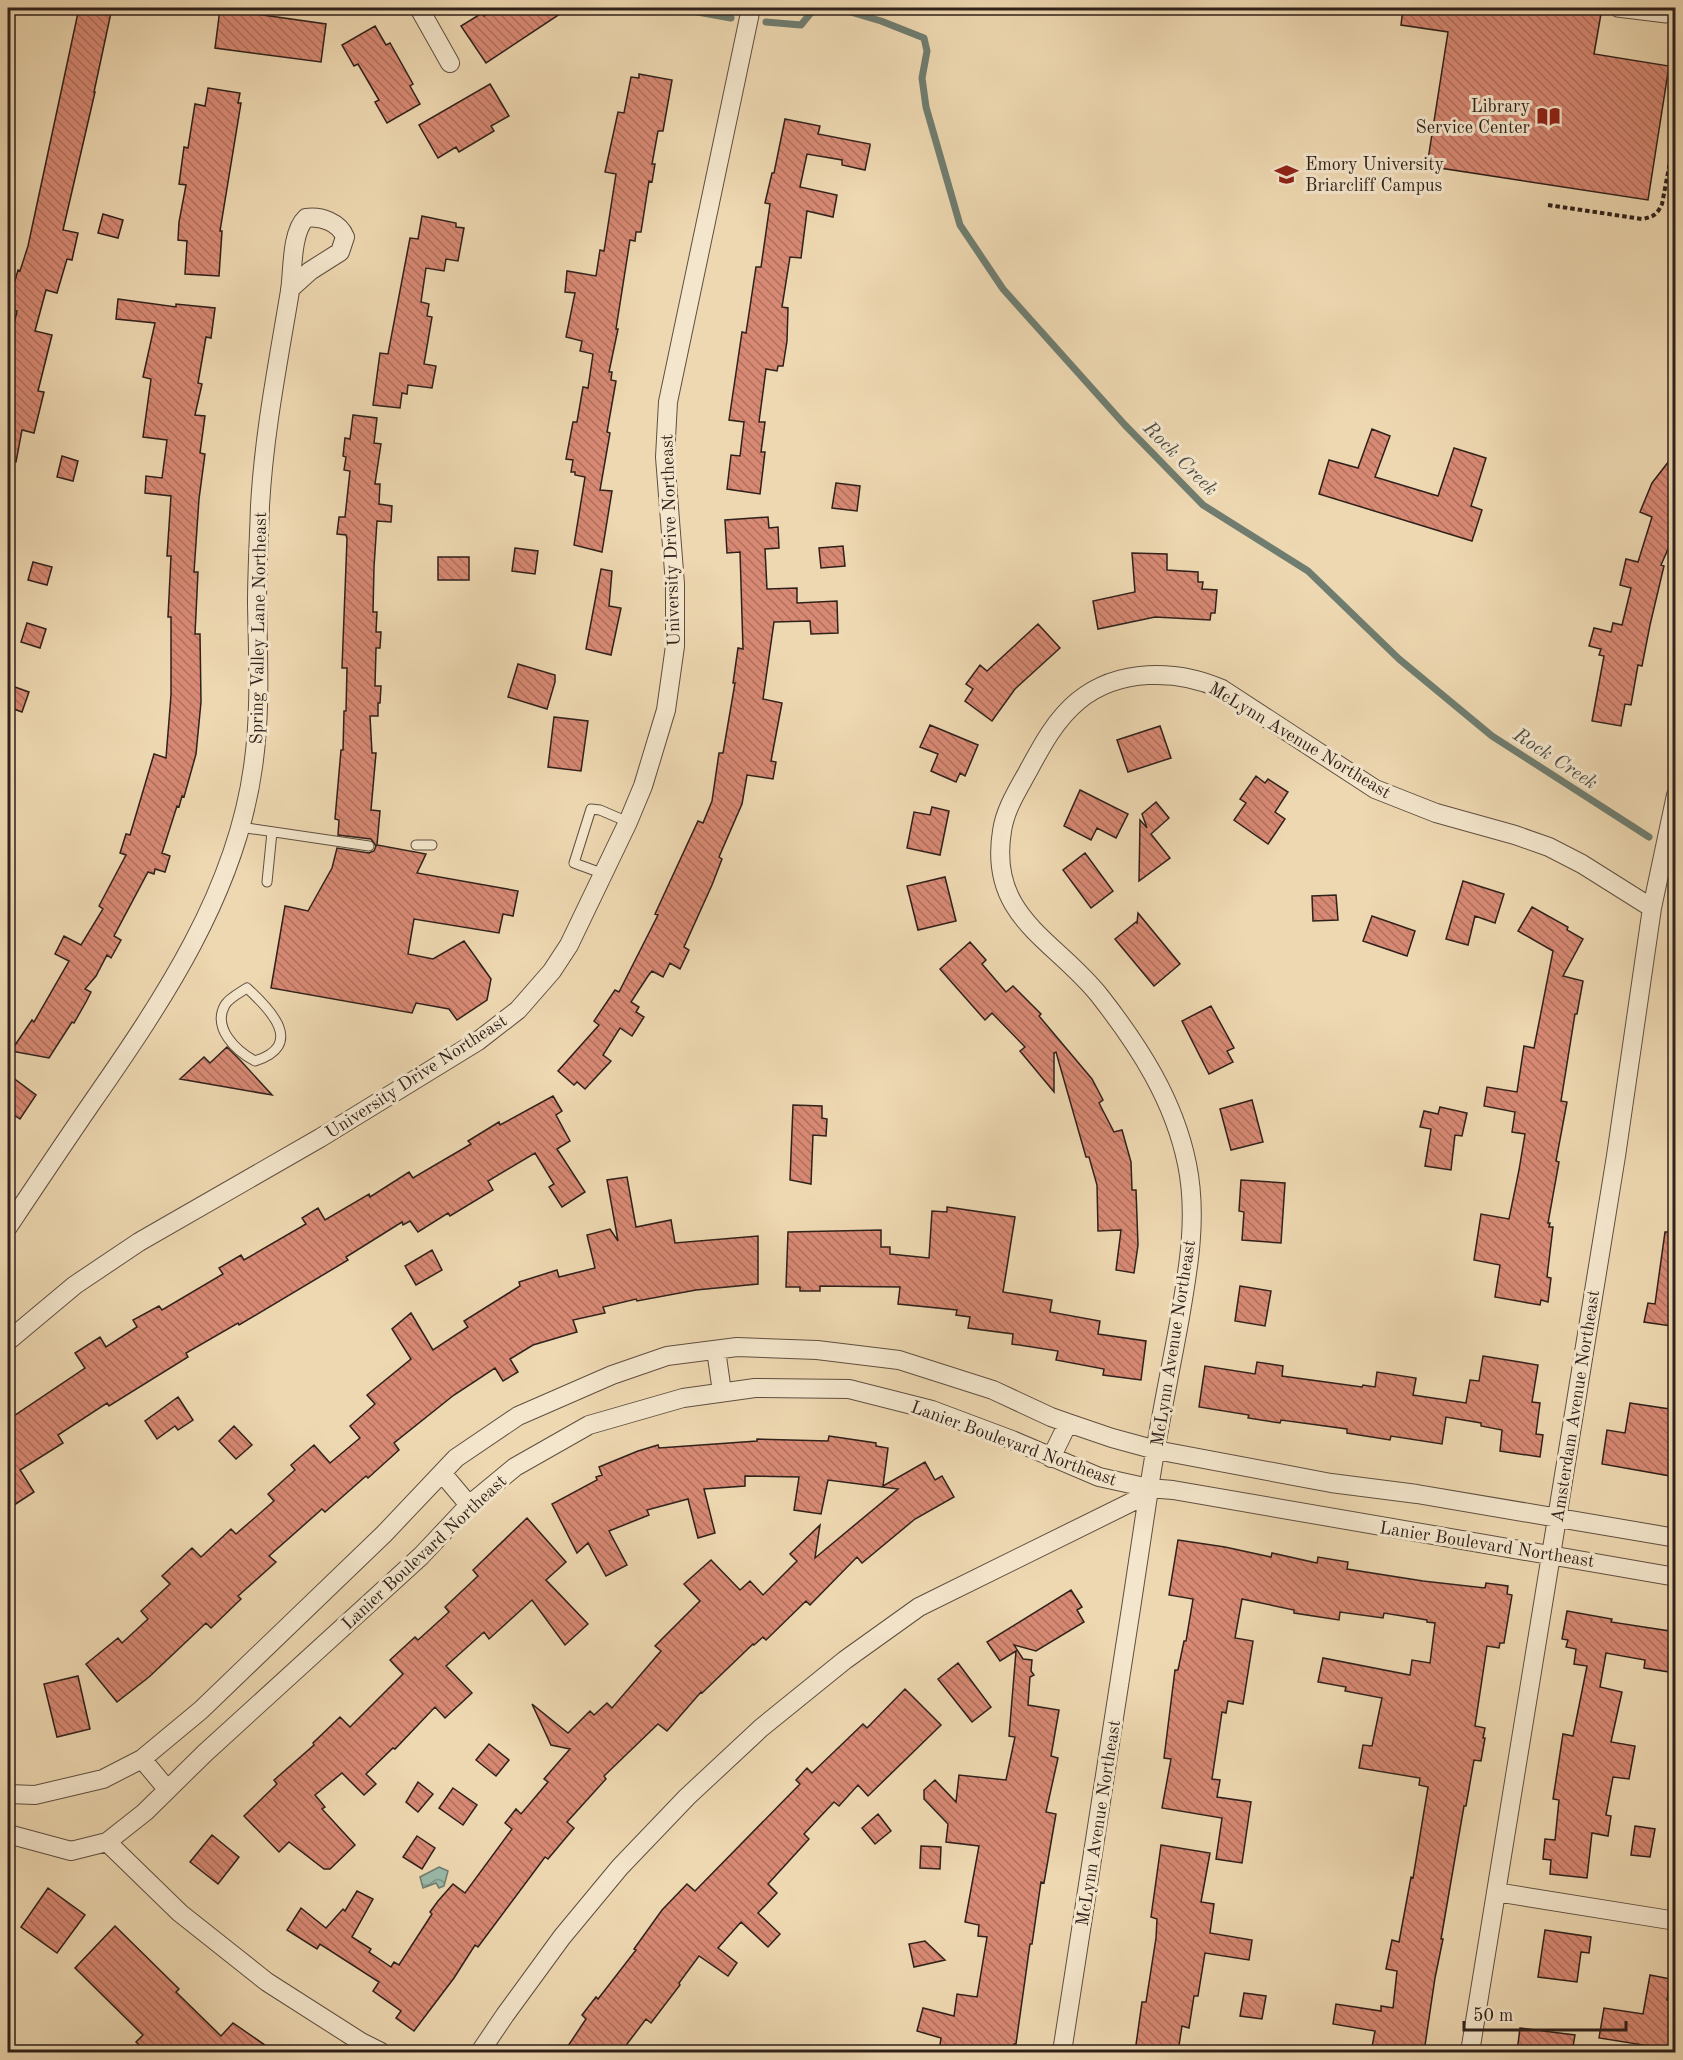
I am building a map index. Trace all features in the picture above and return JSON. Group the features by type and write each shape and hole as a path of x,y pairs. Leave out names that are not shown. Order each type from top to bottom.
{"street":[{"path":"419,8 450,63"},
{"name":"University Drive Northeast","path":"8,1341 75,1285 139,1242 320,1138 478,1041 518,1010 552,971 569,945 643,786 666,710 675,646 675,584 665,458 668,402 751,8"},
{"name":"Spring Valley Lane Northeast","path":"8,1227 166,992 194,943 240,827 253,770 259,712 257,576 265,436 290,289"},
{"name":"McLynn Avenue Northeast","path":"1062,2052 1148,1491 1191,1251 1190,1180 1172,1111 1145,1059 1096,991 1072,965 1038,936 1018,911 1006,891 1000,865 1002,833 1011,804 1048,736 1079,700 1100,687 1120,680 1174,675 1206,682 1222,689 1375,789 1436,813 1549,847 1582,864 1652,908"},
{"name":"Amsterdam Avenue Northeast","path":"1470,2052 1619,1133 1652,908 1670,848 1676,795"},
{"name":"Lanier Boulevard Northeast","path":"8,1794 35,1795 103,1779 142,1759 201,1710 384,1534 456,1458 518,1416 612,1375 667,1356 737,1347 817,1350 898,1360 993,1390 1068,1423 1156,1450 1331,1483 1417,1494 1676,1538"},
{"path":"716,1350 722,1392"},
{"name":"Lanier Boulevard Northeast","path":"8,1834 71,1851 107,1842 144,1812 421,1556 469,1505 515,1467 589,1425 683,1398 755,1388 849,1389 932,1410 1012,1440 1099,1477 1148,1491 1173,1490 1676,1576"},
{"path":"1051,1458 1068,1423"},
{"path":"441,1473 469,1505"},
{"path":"480,2052 562,1937 620,1867 687,1797 761,1728 844,1660 919,1607 1148,1491"},
{"path":"142,1759 167,1789"},
{"path":"107,1842 180,1913 267,1982 361,2042 381,2052"},
{"path":"1496,1892 1676,1921"}],"lane":[{"path":"1617,12 1666,18 1676,12"},
{"path":"604,874 574,863 591,809 600,810 628,822"},
{"path":"240,827 369,846"},
{"path":"267,882 272,832"},
{"path":"416,845 432,845"},
{"path":"248,988 270,1009 280,1025 279,1043 271,1056 255,1061 239,1053 220,1021 225,1003 248,988"}],"path":[{"path":"1548,206 1642,219 1653,217 1662,204 1676,131"}],"water":[{"path":"439,1867 448,1871 444,1886 439,1888 436,1883 423,1888 420,1877"}],"building":[{"path":"79,8 112,8 63,230 78,233 72,260 67,259 57,293 46,290 35,331 52,335 38,391 44,392 34,433 22,430 16,462 8,461 8,350 17,311 11,309 15,291 12,291 28,246"},
{"path":"497,8 569,8 486,63 461,26 482,13 484,16"},
{"name":"Library Service Center","path":"1403,8 1602,8 1594,54 1669,66 1648,200 1427,166 1448,32 1401,25"},
{"path":"220,9 326,24 321,62 215,48"},
{"path":"375,26 386,45 390,43 413,84 410,86 420,104 387,123 375,102 379,100 358,64 354,66 342,45"},
{"path":"639,74 672,80 663,131 658,131 652,164 655,164 652,182 649,181 641,232 636,232 635,241 630,240 616,329 618,329 609,372 612,372 611,380 616,381 600,490 612,491 602,552 574,545 585,477 571,472 573,460 566,459 573,422 577,422 583,387 588,388 593,354 580,351 582,341 566,337 575,293 565,292 567,271 596,276 600,250 604,251 616,174 605,172 618,112 624,113 631,77 639,78"},
{"path":"490,84 509,116 491,126 494,131 459,152 456,147 438,158 419,125"},
{"path":"208,88 240,93 238,103 241,103 220,231 222,231 219,276 185,274 187,241 178,240 186,185 179,184 184,147 188,148 195,104 205,106"},
{"path":"785,119 820,126 818,134 870,144 870,146 865,170 842,165 842,160 807,154 800,187 837,195 833,217 807,211 801,258 790,257 782,307 788,308 787,341 783,366 778,366 777,371 766,369 759,422 765,422 761,452 765,452 760,494 727,489 731,455 740,456 744,422 729,420 742,332 746,333 756,267 761,267 770,204 765,203 772,173 774,173"},
{"path":"103,214 123,220 118,238 98,233"},
{"path":"422,216 456,223 456,227 464,228 458,261 446,259 444,271 426,268 421,302 429,304 427,316 432,317 424,364 436,366 432,388 408,385 407,394 402,393 400,408 373,405 380,353 388,354 410,238 418,239"},
{"path":"118,299 176,307 176,304 215,308 211,338 206,337 198,383 202,384 195,415 205,416 200,453 205,454 194,572 198,572 195,634 200,634 201,702 196,754 184,797 182,796 179,807 177,806 162,853 170,856 165,872 155,869 154,874 148,872 114,936 121,940 111,958 107,955 96,976 85,989 91,992 86,1002 49,1058 11,1051 32,1020 34,1022 69,961 55,954 64,936 81,945 103,909 99,906 126,855 120,853 126,834 130,835 154,754 166,758 171,695 171,617 168,617 171,556 167,556 171,496 145,493 146,476 162,478 167,440 143,437 151,379 143,377 155,323 116,319"},
{"path":"353,415 377,418 374,443 381,444 375,484 380,484 379,504 392,506 391,522 377,521 374,567 373,612 377,612 376,632 381,632 380,648 376,648 375,686 381,686 380,703 378,703 378,716 370,716 372,753 376,753 371,810 380,811 377,845 426,854 417,873 518,891 513,916 503,914 499,933 414,919 408,954 433,959 464,941 491,979 487,1000 457,1020 449,1009 416,1003 412,1013 271,988 285,906 308,911 332,868 337,848 369,853 374,851 376,846 371,839 338,835 339,820 335,819 341,750 343,750 347,668 342,668 347,539 346,535 337,534 339,517 345,517 350,471 344,470 346,457 343,456 345,438 350,439"},
{"path":"1372,429 1390,436 1375,477 1438,496 1454,448 1486,458 1471,506 1482,510 1472,541 1319,494 1329,460 1358,468"},
{"path":"1676,452 1676,531 1661,565 1664,566 1642,666 1638,665 1631,705 1625,704 1621,726 1592,721 1604,656 1599,655 1601,649 1589,646 1594,628 1611,632 1613,623 1622,625 1631,588 1620,585 1626,559 1638,562 1652,517 1640,512 1652,483"},
{"path":"62,456 78,461 73,481 57,477"},
{"path":"836,483 860,486 857,511 832,508"},
{"path":"768,517 769,528 778,527 779,548 765,549 767,589 797,588 797,603 837,601 838,633 811,634 810,621 774,622 763,699 782,703 771,761 776,762 773,779 747,775 742,804 719,857 722,859 712,885 684,947 689,950 680,969 670,963 663,977 652,971 648,976 631,1002 639,1007 636,1012 644,1017 632,1036 620,1028 603,1055 611,1061 585,1089 577,1082 574,1085 558,1071 599,1025 594,1021 615,990 619,992 658,915 655,914 698,821 703,823 712,801 719,753 723,753 735,683 733,683 738,648 743,649 740,552 727,553 725,520"},
{"path":"843,546 845,566 821,568 819,548"},
{"path":"515,548 538,551 535,574 512,571"},
{"path":"1132,553 1167,554 1167,570 1198,572 1198,582 1203,582 1202,589 1217,590 1215,613 1211,613 1210,620 1155,617 1098,629 1093,601 1135,592"},
{"path":"438,557 469,557 469,580 438,580"},
{"path":"33,562 52,567 47,585 28,580"},
{"path":"601,569 612,571 609,606 621,608 611,655 586,649"},
{"path":"27,623 46,629 40,648 21,642"},
{"path":"1038,624 1060,648 1015,689 992,721 965,701 973,689 966,684 980,665 987,671"},
{"path":"518,664 555,675 547,709 508,697"},
{"path":"12,686 29,692 22,712 8,707"},
{"path":"554,717 588,721 581,771 548,767"},
{"path":"930,725 978,745 965,776 960,773 956,782 931,771 938,754 920,747"},
{"path":"1160,726 1171,758 1128,772 1117,740"},
{"path":"1256,776 1265,783 1268,779 1288,792 1275,812 1285,819 1268,844 1234,820 1246,803 1240,799"},
{"path":"1080,790 1128,814 1116,838 1097,828 1091,840 1064,826"},
{"path":"1156,802 1169,818 1151,834 1170,858 1139,881 1140,820 1147,828 1142,814"},
{"path":"932,807 949,811 940,855 907,848 914,812 930,815"},
{"path":"1085,853 1113,891 1091,908 1063,870"},
{"path":"945,877 956,921 918,930 907,886"},
{"path":"1463,881 1504,894 1495,923 1475,916 1468,945 1446,939"},
{"path":"1336,895 1338,920 1313,921 1312,896"},
{"path":"1532,907 1568,927 1567,930 1583,939 1563,976 1583,981 1577,1014 1575,1014 1561,1101 1567,1102 1548,1223 1550,1223 1549,1227 1553,1227 1547,1277 1551,1278 1548,1302 1541,1300 1540,1305 1495,1297 1500,1265 1474,1260 1481,1214 1509,1219 1525,1134 1512,1132 1515,1112 1484,1106 1487,1087 1517,1092 1524,1046 1534,1048 1553,951 1518,931"},
{"path":"1138,913 1180,964 1154,986 1115,939 1137,923"},
{"path":"1372,916 1415,931 1407,956 1363,941"},
{"path":"970,942 986,960 982,964 1006,992 1013,986 1041,1014 1039,1016 1092,1079 1103,1100 1099,1103 1114,1132 1122,1130 1131,1162 1132,1190 1136,1190 1138,1245 1134,1273 1116,1270 1121,1230 1098,1231 1097,1185 1089,1157 1086,1157 1056,1052 1054,1053 1054,1092 1020,1051 1025,1047 992,1013 985,1020 940,969"},
{"path":"1211,1006 1234,1048 1227,1051 1233,1062 1209,1074 1182,1021"},
{"path":"227,1047 272,1095 180,1079 204,1057 210,1063"},
{"path":"8,1074 36,1095 20,1119 8,1111"},
{"path":"553,1096 562,1111 556,1115 570,1141 557,1149 585,1192 562,1207 549,1187 554,1184 535,1153 488,1181 493,1190 450,1216 448,1213 418,1232 410,1221 403,1225 402,1222 346,1257 348,1260 239,1325 238,1323 186,1353 188,1357 109,1406 107,1403 58,1435 63,1443 20,1470 34,1492 8,1509 8,1420 85,1368 75,1353 100,1337 106,1347 137,1327 133,1320 159,1306 162,1310 223,1274 219,1268 241,1255 244,1260 306,1224 302,1218 318,1208 325,1220 369,1194 370,1197 409,1172 413,1178 471,1144 468,1141 499,1122 500,1125"},
{"path":"1252,1100 1263,1142 1231,1150 1220,1109"},
{"path":"793,1105 822,1106 822,1118 827,1119 826,1136 813,1135 811,1184 790,1180"},
{"path":"1440,1107 1467,1113 1462,1136 1455,1135 1451,1170 1425,1166 1431,1129 1420,1127 1424,1111 1438,1114"},
{"path":"627,1177 636,1227 671,1220 675,1243 758,1236 758,1284 696,1290 637,1301 636,1299 603,1307 605,1313 573,1320 577,1332 533,1345 510,1359 518,1372 503,1381 495,1368 454,1395 394,1443 399,1450 325,1512 322,1509 269,1556 276,1562 238,1596 241,1599 211,1628 206,1623 149,1677 117,1702 86,1664 118,1638 122,1643 148,1619 141,1611 170,1584 162,1576 192,1548 201,1557 231,1529 236,1534 274,1501 268,1494 295,1470 291,1465 314,1445 330,1463 360,1438 350,1426 375,1404 367,1395 411,1359 392,1329 411,1313 433,1350 468,1327 464,1321 520,1286 519,1282 557,1270 559,1277 595,1268 587,1235 610,1229 618,1241 607,1180"},
{"path":"1241,1180 1285,1183 1281,1243 1242,1240 1244,1212 1239,1211"},
{"path":"947,1207 1015,1217 1003,1292 1052,1300 1050,1312 1100,1321 1098,1334 1146,1341 1141,1380 1103,1375 1104,1369 1056,1360 1058,1351 1012,1344 1013,1334 968,1328 970,1317 956,1315 957,1310 898,1304 900,1287 820,1286 820,1291 800,1291 800,1287 786,1287 788,1232 881,1230 881,1247 890,1247 890,1254 929,1258 932,1211 947,1212"},
{"path":"1665,1232 1676,1232 1676,1297 1671,1326 1644,1322 1648,1303 1655,1304"},
{"path":"432,1250 442,1270 416,1285 405,1266"},
{"path":"1240,1286 1271,1291 1265,1326 1235,1321"},
{"path":"1483,1356 1538,1365 1532,1402 1540,1403 1536,1434 1543,1435 1540,1457 1500,1451 1502,1430 1481,1426 1481,1423 1446,1417 1442,1444 1391,1436 1390,1440 1347,1433 1347,1429 1281,1420 1280,1423 1248,1418 1249,1415 1199,1407 1205,1366 1255,1374 1257,1362 1283,1366 1282,1376 1362,1387 1363,1385 1375,1387 1377,1372 1416,1378 1413,1395 1466,1403 1470,1380 1479,1381"},
{"path":"178,1397 193,1420 178,1430 175,1426 157,1439 145,1421"},
{"path":"1630,1403 1676,1410 1676,1477 1602,1464 1607,1430 1625,1433"},
{"path":"234,1426 252,1445 236,1459 219,1441"},
{"path":"829,1436 876,1443 876,1446 888,1448 883,1486 925,1462 935,1480 942,1476 954,1497 915,1519 862,1563 857,1557 810,1605 806,1601 766,1640 763,1637 753,1644 701,1692 667,1731 658,1724 604,1776 606,1779 567,1822 574,1828 548,1859 545,1857 478,1947 475,1945 454,1978 414,2031 396,2018 401,2011 373,1991 379,1982 320,1944 317,1949 287,1930 301,1908 326,1928 343,1909 345,1911 357,1891 373,1899 352,1937 371,1949 369,1952 391,1967 394,1962 399,1965 438,1901 453,1884 465,1893 512,1829 505,1823 516,1809 521,1814 548,1782 544,1779 570,1749 551,1745 532,1704 568,1733 590,1711 594,1715 607,1703 612,1708 661,1651 655,1646 700,1601 684,1584 711,1560 740,1590 750,1581 763,1595 797,1561 790,1554 820,1525 815,1558 898,1489 828,1480 821,1514 794,1510 799,1477 745,1476 745,1486 704,1489 715,1533 698,1538 688,1499 647,1510 649,1515 609,1531 627,1565 606,1576 588,1543 577,1553 552,1504 597,1480 596,1477 602,1475 599,1467 658,1445 659,1448 757,1441 757,1439 828,1441"},
{"path":"527,1518 566,1562 546,1580 588,1624 565,1645 532,1600 489,1639 484,1632 446,1666 472,1693 445,1718 435,1707 395,1749 393,1748 366,1774 376,1784 364,1795 342,1773 315,1795 325,1807 322,1809 355,1845 330,1869 324,1869 289,1842 279,1852 244,1816 277,1784 274,1780 314,1745 313,1743 340,1717 350,1727 403,1674 390,1660 415,1637 418,1640 449,1612 445,1607 478,1576 473,1570"},
{"path":"1178,1540 1271,1557 1272,1553 1317,1563 1318,1557 1348,1562 1347,1569 1423,1581 1485,1588 1486,1583 1508,1586 1507,1594 1512,1595 1504,1643 1500,1643 1499,1648 1487,1646 1475,1726 1485,1728 1483,1738 1485,1738 1481,1761 1474,1760 1466,1806 1464,1806 1424,2052 1371,2052 1375,2031 1333,2024 1336,2004 1381,2011 1381,2006 1393,2008 1397,1971 1386,1969 1392,1940 1399,1942 1411,1877 1413,1878 1428,1787 1419,1785 1420,1778 1359,1768 1363,1745 1372,1746 1382,1698 1345,1691 1346,1687 1318,1682 1323,1658 1410,1675 1412,1660 1430,1663 1435,1623 1384,1613 1383,1618 1340,1612 1339,1620 1294,1613 1294,1610 1242,1599 1235,1638 1253,1641 1243,1704 1228,1701 1226,1713 1222,1712 1212,1779 1220,1780 1217,1797 1251,1802 1242,1863 1216,1859 1222,1818 1162,1808 1171,1759 1164,1758 1175,1670 1178,1670 1184,1641 1186,1641 1193,1599 1169,1595"},
{"path":"1071,1590 1082,1607 1077,1610 1084,1622 1036,1651 1014,1645 1023,1659 1032,1660 1031,1671 1034,1675 1030,1677 1028,1705 1059,1710 1051,1756 1058,1758 1046,1812 1056,1814 1044,1883 1041,1882 1032,1944 1030,1944 1016,2044 1012,2052 939,2052 941,2038 917,2031 923,2008 954,2016 957,1994 977,1997 987,1937 978,1936 979,1925 965,1922 979,1846 946,1842 948,1824 924,1799 924,1790 935,1780 956,1802 959,1775 1006,1780 1015,1737 1009,1736 1016,1651 1000,1661 987,1642"},
{"path":"1567,1611 1612,1619 1611,1622 1676,1632 1676,1673 1644,1668 1645,1660 1606,1653 1600,1687 1622,1692 1611,1742 1635,1746 1629,1779 1613,1777 1606,1815 1611,1816 1608,1836 1592,1833 1587,1878 1550,1874 1551,1860 1543,1859 1545,1839 1555,1840 1559,1800 1553,1799 1563,1734 1573,1736 1587,1666 1574,1664 1576,1649 1566,1647 1568,1640 1562,1639"},
{"path":"958,1663 991,1707 972,1722 938,1679"},
{"path":"78,1676 90,1729 57,1737 44,1684"},
{"path":"905,1689 941,1725 868,1796 858,1785 839,1806 834,1802 804,1834 809,1839 768,1884 777,1893 758,1913 780,1934 768,1947 741,1922 718,1948 737,1963 728,1976 699,1956 651,2023 646,2019 621,2052 564,2052 586,2019 582,2015 596,1997 598,1999 636,1950 634,1949 662,1910 687,1884 695,1891 800,1784 796,1780 807,1768 812,1773 863,1724 867,1728"},
{"path":"489,1744 509,1760 496,1776 476,1760"},
{"path":"418,1782 433,1794 418,1812 406,1802"},
{"path":"453,1788 477,1805 463,1825 439,1808"},
{"path":"878,1814 891,1831 875,1844 862,1828"},
{"path":"1635,1826 1655,1829 1650,1857 1631,1855"},
{"path":"212,1835 239,1857 218,1884 190,1862"},
{"path":"417,1836 435,1848 422,1869 403,1857"},
{"path":"1161,1845 1210,1853 1201,1902 1214,1904 1210,1933 1252,1940 1249,1960 1205,1953 1198,1996 1194,1996 1189,2028 1182,2026 1178,2052 1135,2052 1142,2002 1146,2002 1156,1938 1157,1919 1151,1917"},
{"path":"921,1846 941,1847 940,1869 920,1868"},
{"path":"48,1888 85,1915 57,1953 21,1927"},
{"path":"115,1926 179,1989 176,1992 221,2036 233,2023 275,2052 147,2052 136,2042 143,2035 75,1968"},
{"path":"1545,1930 1591,1937 1589,1953 1581,1952 1577,1982 1538,1977"},
{"path":"925,1941 945,1960 914,1967 909,1944"},
{"path":"1650,1975 1671,1979 1667,2000 1675,2002 1668,2049 1599,2038 1604,2008 1643,2014"},
{"path":"1244,1993 1266,1996 1262,2019 1240,2016"},
{"path":"1520,2028 1575,2035 1572,2052 1517,2052"}],"waterway":[{"name":"Rock Creek","path":"675,8 731,18"},
{"name":"Rock Creek","path":"766,22 801,25 814,9 819,8"},
{"name":"Rock Creek","path":"837,8 881,21 924,38 927,51 922,78 926,107 960,225 1003,289 1124,424 1203,505 1308,571 1399,659 1492,736 1649,837"}],"place":[{"name":"Library Service Center","path":"1548,116"},
{"name":"Emory University Briarcliff Campus","path":"1287,174"}]}
